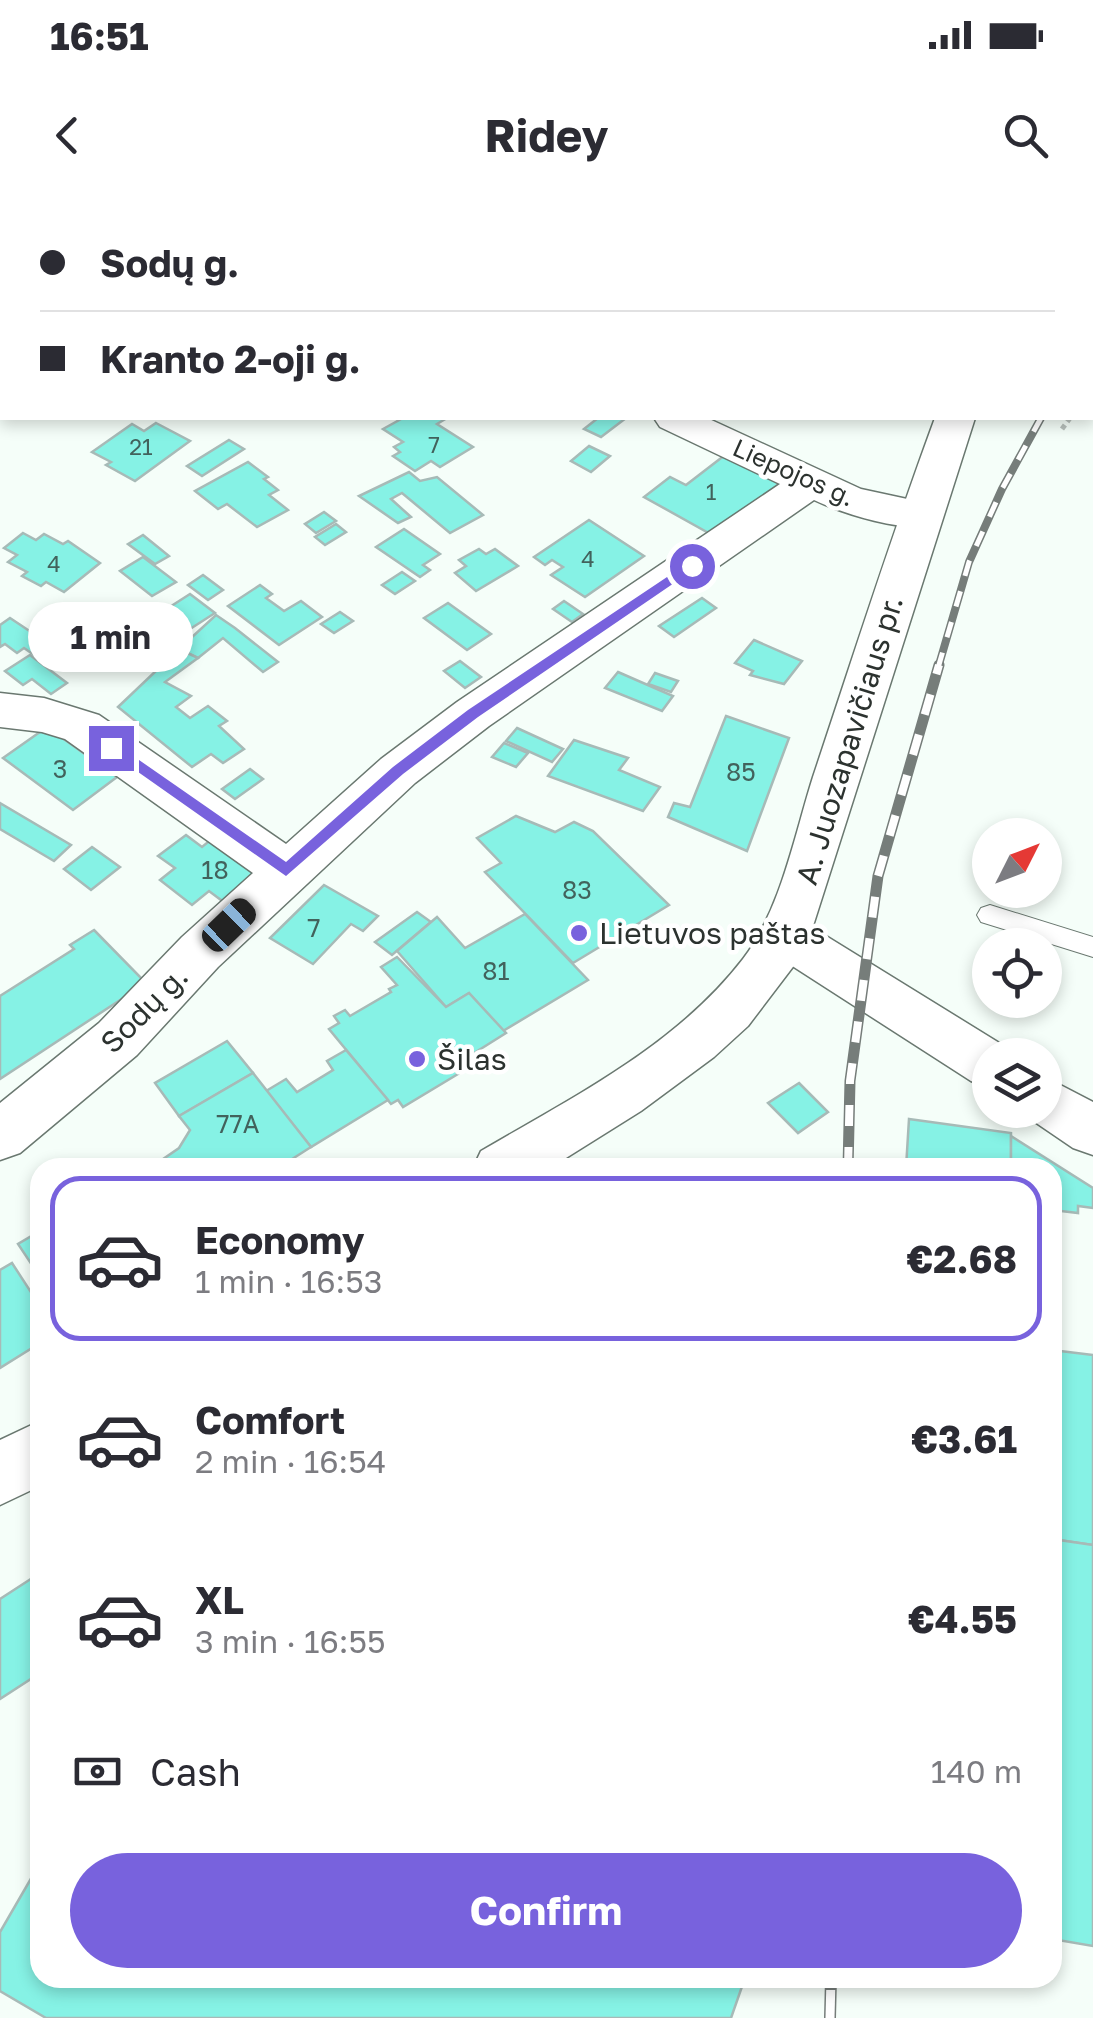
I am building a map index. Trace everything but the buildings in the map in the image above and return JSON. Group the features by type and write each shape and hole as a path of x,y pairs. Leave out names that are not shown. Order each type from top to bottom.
{"street":[{"name":"Liepojos g.","path":"678,420 850,500 920,515"},
{"name":"A. Juozapavičiaus pr.","path":"517,1158 652,1076 720,1024 764,975 787,937 920,515 954,420"},
{"name":"Sodų g.","path":"0,1136 118,1039 200,952 398,771 473,714 810,483"},
{"path":"0,710 44,715 82,727 286,870"},
{"path":"787,937 972,1054"},
{"path":"1062,1111 1093,1131"},
{"path":"0,1476 30,1456"}],"lane":[{"path":"990,916 1093,946"}],"path":[{"path":"1062,429 1069,420"}],"railway":[{"path":"938,668 969,562 1002,489 1040,420"},
{"path":"848,1158 850,1081 878,876 939,665"},
{"path":"830,2018 831,1988"}],"place":[{"name":"Lietuvos paštas","path":"579,933"},
{"name":"Šilas","path":"417,1059"}],"route":[{"path":"111,748 286,870 398,771 473,714 692,566"}]}
